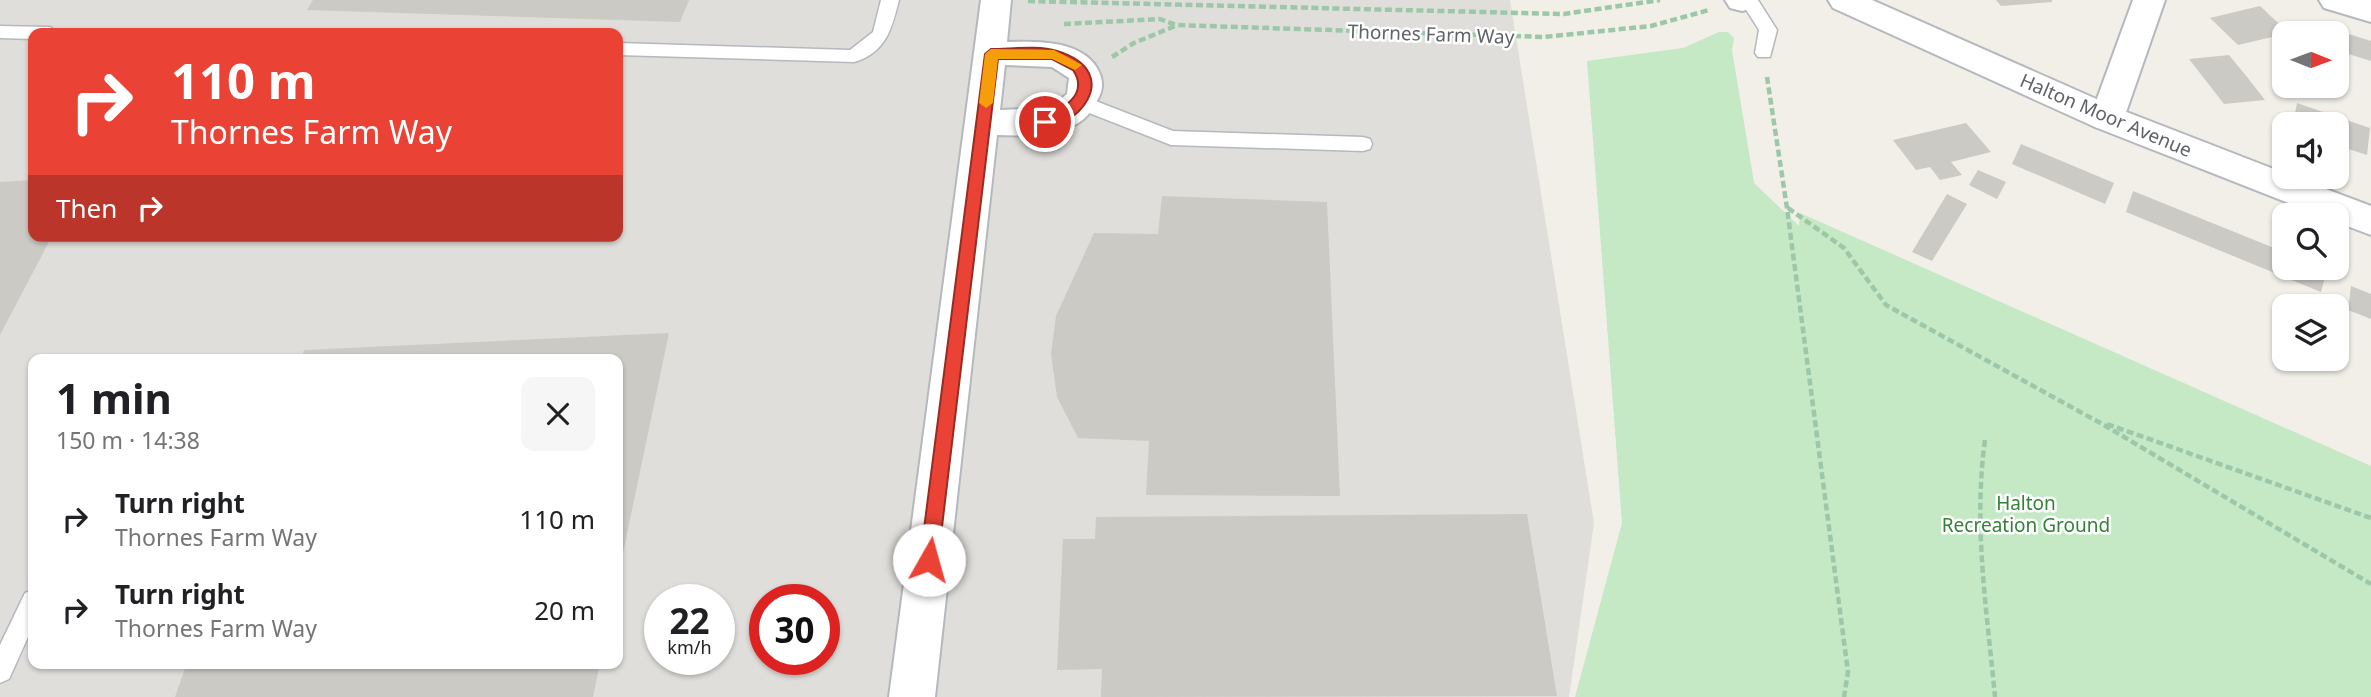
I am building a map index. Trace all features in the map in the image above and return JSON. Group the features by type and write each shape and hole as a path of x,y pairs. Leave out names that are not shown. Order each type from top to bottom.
{"street":[{"path":"912,697 983,123 1006,54 996,0"},
{"name":"Halton Moor Avenue","path":"1844,0 2107,118 2371,221"},
{"path":"2107,118 2149,0"},
{"path":"2335,0 2371,11"},
{"path":"983,123 1045,122 1060,117 1083,94 1084,76 1078,67 1067,59 1054,54 1006,54"}],"lane":[{"path":"623,49 855,56 881,35 890,0"},
{"path":"1749,0 1768,30 1764,53"},
{"path":"0,32 28,33"},
{"path":"1083,94 1171,138 1363,144"},
{"path":"0,671 28,612"}],"path":[{"name":"Thornes Farm Way","path":"996,0 1564,14 1660,0"},
{"name":"Thornes Farm Way","path":"1006,54 1036,36 1071,22 1160,19 1176,25 1544,37 1651,26 1684,16"},
{"path":"1083,94 1124,46 1157,35 1176,25"},
{"path":"1764,53 1848,672 1844,697"},
{"path":"1787,208 1844,248 1886,305 2096,420 2371,584"},
{"path":"2096,420 2371,518"},
{"path":"1985,440 1978,475 1995,697"}],"shaded area":[{"path":"0,0 1510,0 1594,523 1569,697 0,697"}],"green space":[{"name":"Halton Recreation Ground","path":"1719,32 1728,32 1734,38 1732,50 1754,183 1799,226 1800,213 2371,466 2371,697 1575,697 1622,523 1587,61 1683,48"}],"building":[{"path":"313,0 689,0 680,22 307,10"},
{"path":"1996,0 2052,0 2052,2 2001,6"},
{"path":"2260,6 2276,21 2272,21 2272,37 2238,45 2210,18"},
{"path":"2349,34 2371,41 2371,61 2349,54"},
{"path":"2229,55 2265,100 2224,104 2189,59"},
{"path":"2297,103 2323,112 2295,112"},
{"path":"2349,121 2370,128 2367,155 2349,149"},
{"path":"1966,123 1991,152 1951,162 1962,175 1940,180 1930,167 1916,170 1893,140"},
{"path":"2021,144 2114,183 2105,204 2012,164"},
{"path":"1978,170 2006,182 1997,199 1969,185"},
{"path":"28,180 28,242 49,242 0,335 0,182"},
{"path":"2133,191 2272,247 2272,272 2126,212"},
{"path":"1947,194 1967,204 1932,261 1912,252"},
{"path":"1162,196 1327,202 1340,496 1146,495 1149,441 1078,438 1057,397 1051,354 1056,316 1094,233 1158,234"},
{"path":"2292,280 2324,280 2321,292"},
{"path":"2351,286 2371,294 2371,319 2349,310"},
{"path":"669,333 623,553 623,354 303,354 304,350"},
{"path":"1527,514 1557,696 1101,697 1102,669 1057,670 1063,539 1095,539 1096,517"},
{"path":"185,669 599,669 593,697 175,697"}],"slow traffic":[{"path":"986,103 991,54 1054,54 1075,65"}],"route":[{"path":"929,560 991,54 1054,54 1078,67 1084,76 1086,87 1082,99 1073,109 1045,122"}]}
